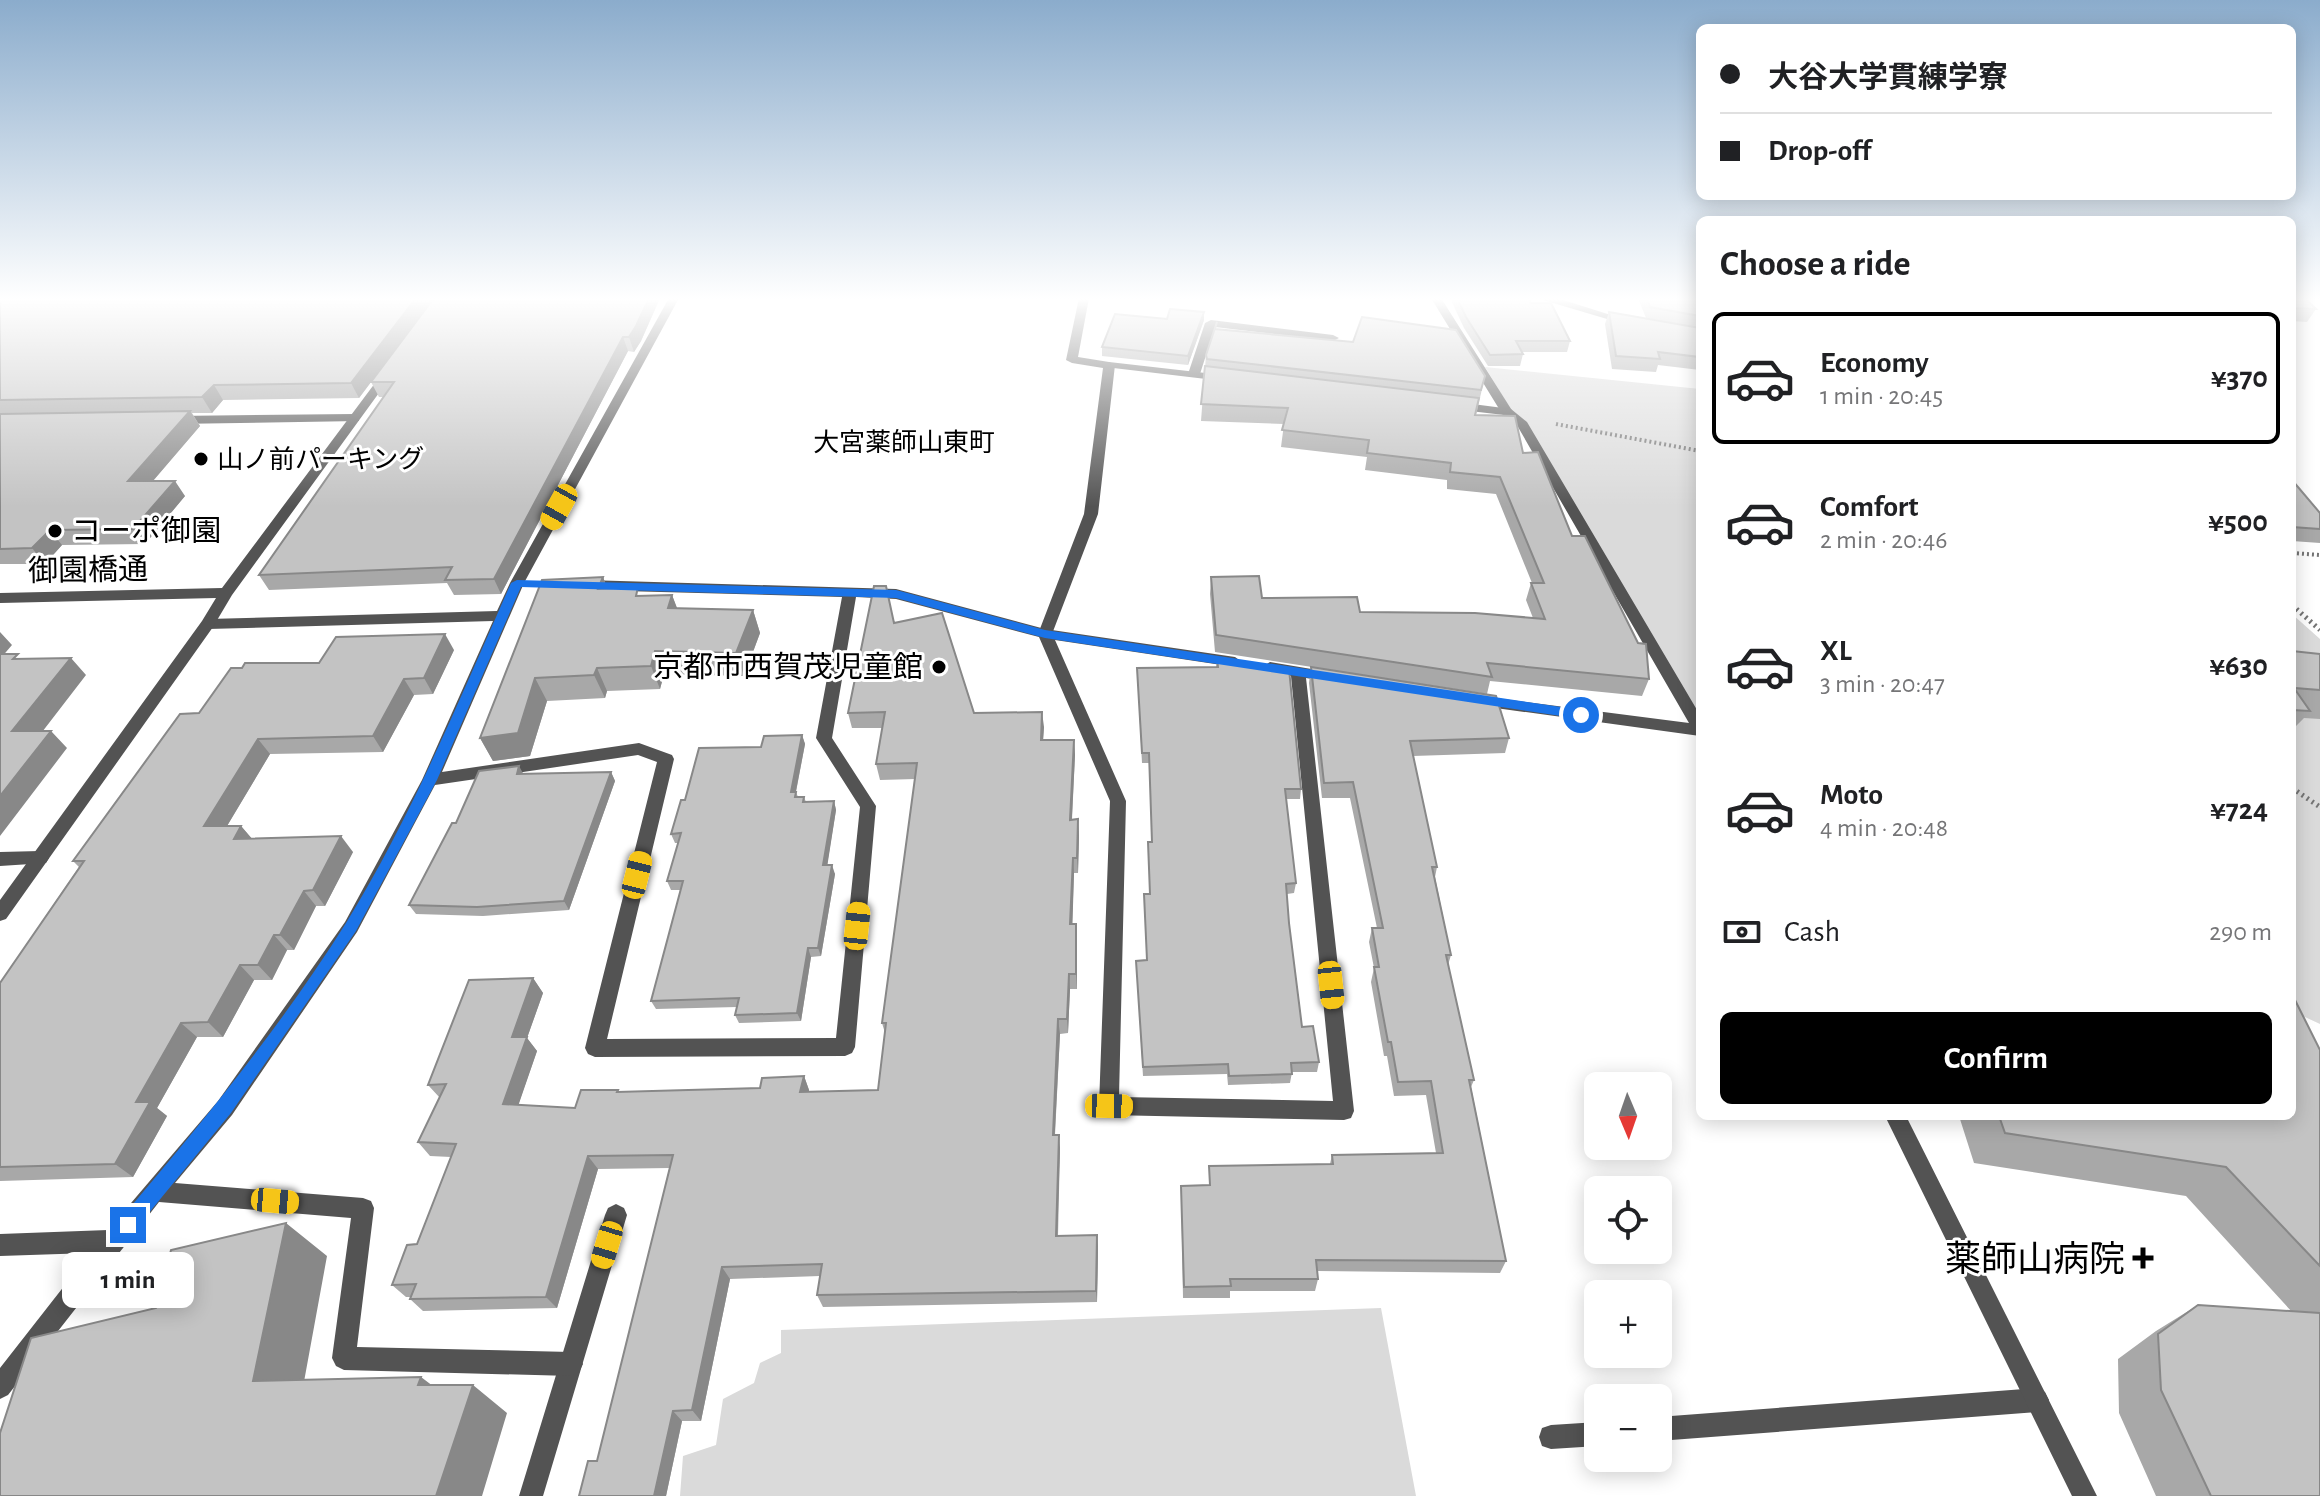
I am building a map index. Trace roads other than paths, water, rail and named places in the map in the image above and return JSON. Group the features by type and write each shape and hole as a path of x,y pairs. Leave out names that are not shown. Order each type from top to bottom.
{"street":[{"path":"0,914 208,624 226,593 392,368"},
{"path":"0,1387 113,1241 225,1108 351,927 430,780 502,616 525,584 638,368"},
{"path":"1109,368 1091,514 1045,634 1118,801 1109,1106 1344,1111 1298,672"},
{"path":"1136,368 1241,380"},
{"path":"1194,374 1196,368"},
{"path":"1479,368 1508,414 1523,425 1696,722"},
{"path":"1444,404 1508,414"},
{"path":"153,420 355,418"},
{"path":"564,585 896,594 1045,634 1343,679"},
{"name":"御園橋通","path":"0,598 226,593"},
{"path":"430,780 639,749 666,759 595,1048 845,1047 868,806 824,738 850,593"},
{"path":"208,624 502,616"},
{"path":"1463,698 1696,728"},
{"path":"0,859 40,858"},
{"path":"1897,1120 2085,1496"},
{"path":"157,1192 363,1208 344,1358 571,1364"},
{"path":"531,1496 616,1215"},
{"path":"0,1245 113,1241"},
{"path":"1672,1428 2037,1400"},
{"path":"1551,1437 1584,1435"}],"place":[{"name":"山ノ前パーキング","path":"201,459"},
{"name":"コーポ御園","path":"55,531"},
{"name":"京都市西賀茂児童館","path":"939,667"},
{"name":"薬師山病院","path":"2143,1258"}],"district":[{"name":"大宮薬師山東町","path":"904,442"}]}
